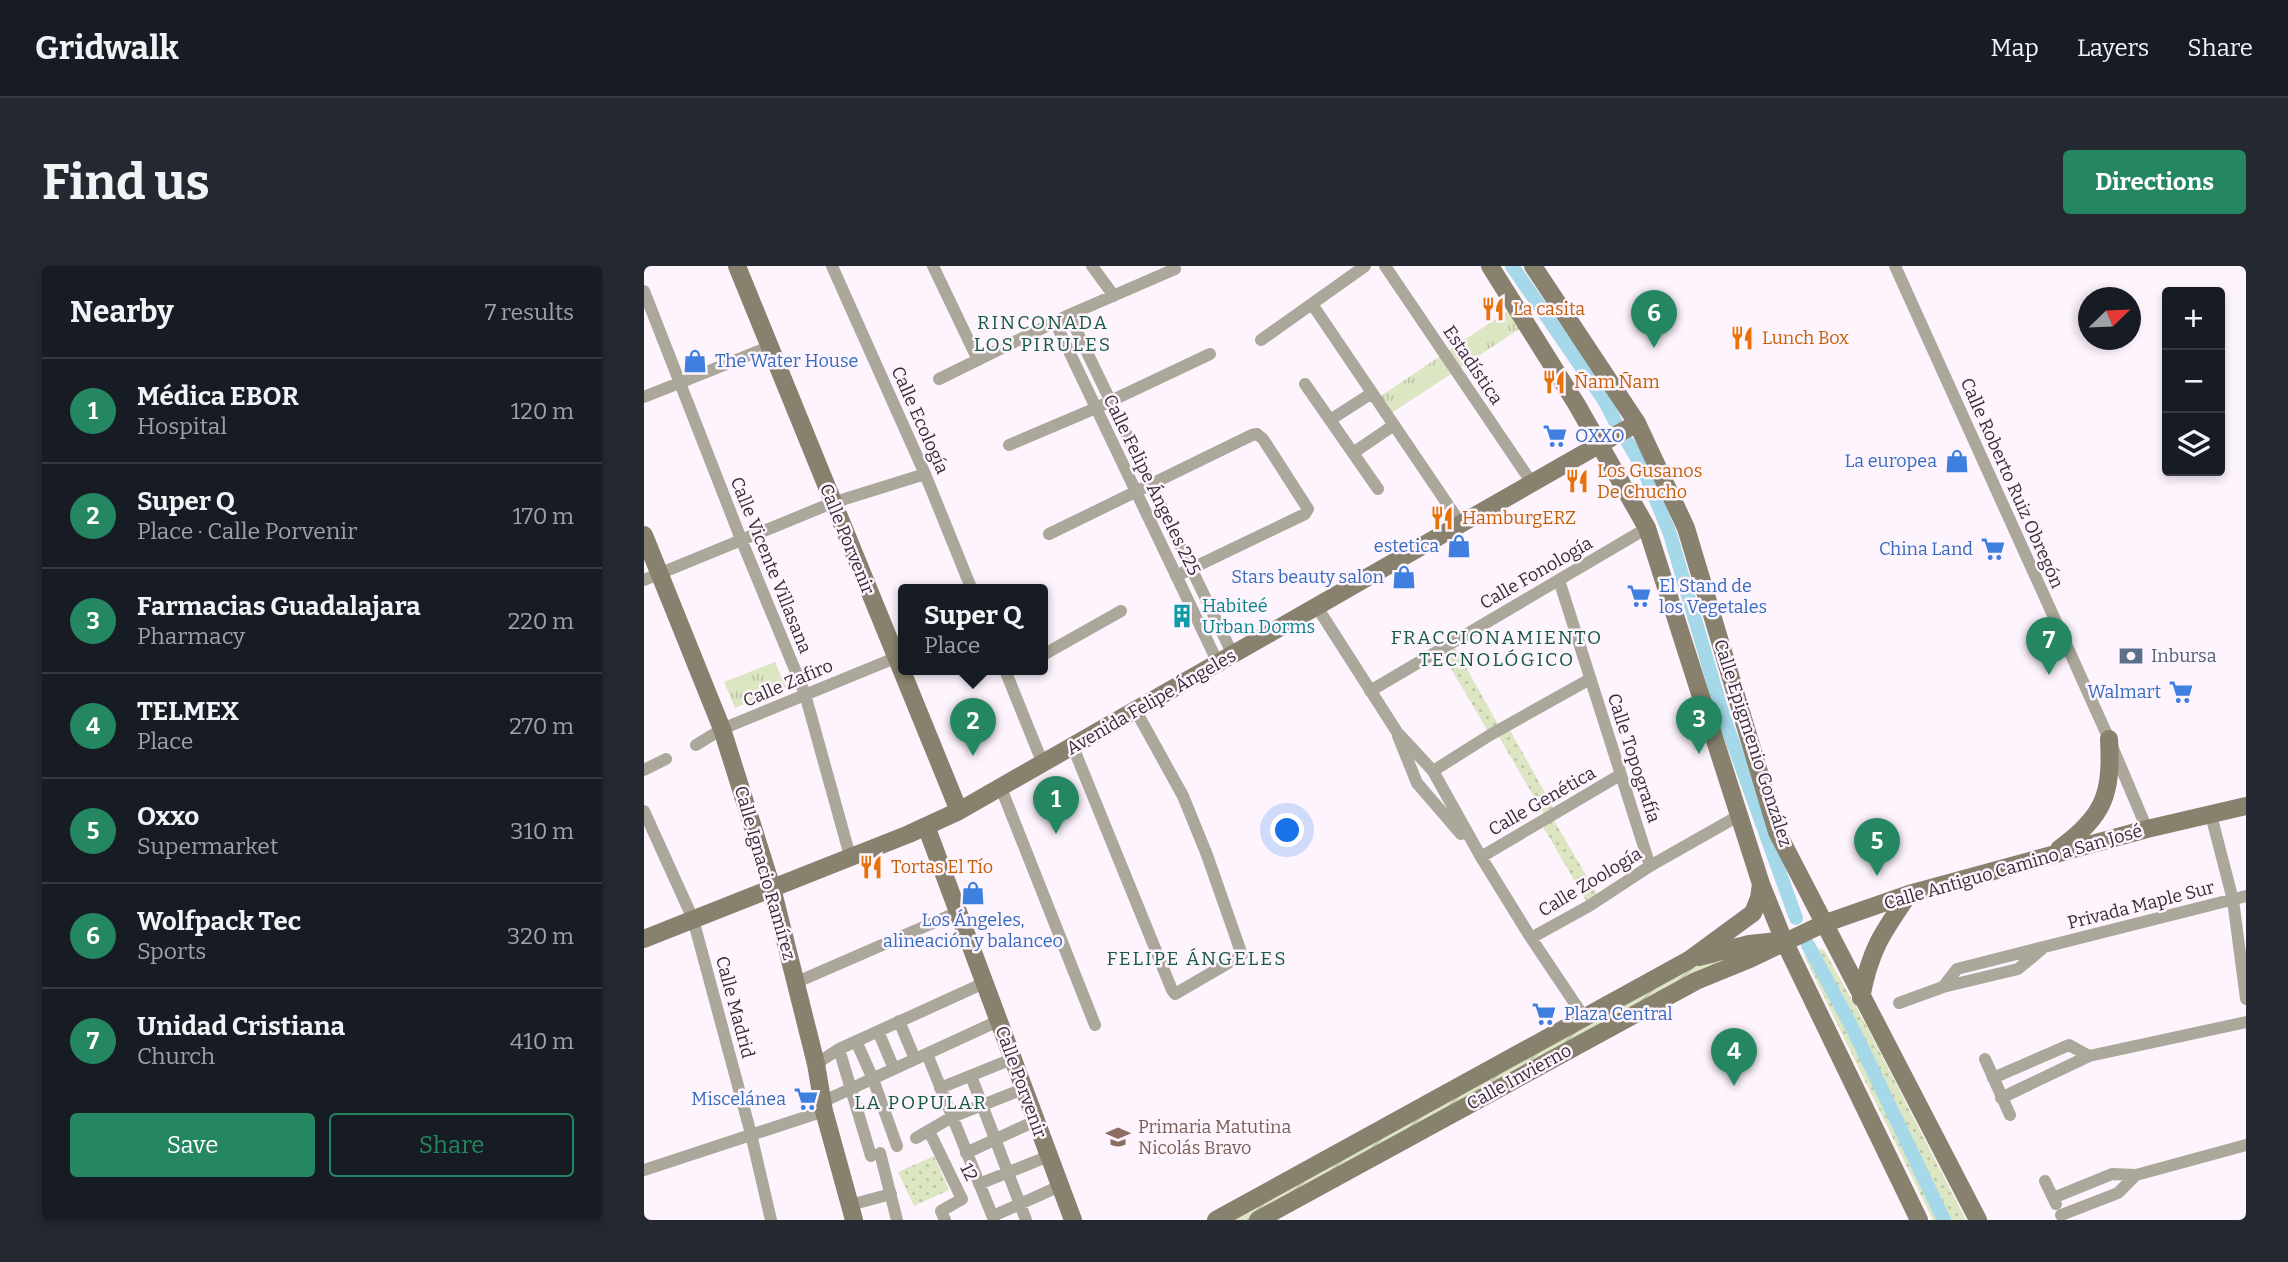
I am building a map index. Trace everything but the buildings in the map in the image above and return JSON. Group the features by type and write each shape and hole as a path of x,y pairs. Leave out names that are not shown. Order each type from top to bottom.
{"street":[{"name":"Calle Porvenir","path":"737,266 898,665"},
{"name":"Calle Ecología","path":"832,266 925,474 970,584"},
{"path":"933,266 978,360"},
{"path":"1093,266 1114,296"},
{"path":"1261,340 1365,266"},
{"name":"Estadística","path":"1385,266 1532,483"},
{"name":"Calle Epigmenio González","path":"1490,266 1600,444 1647,528 1761,884 1919,1220"},
{"name":"Calle Epigmenio González","path":"1533,266 1637,423 1686,528 1777,832 1821,925 1978,1220"},
{"name":"Calle Roberto Ruiz Obregón","path":"1895,266 2147,829"},
{"path":"939,379 1055,322 1175,269"},
{"name":"Calle Vicente Villasana","path":"644,291 805,694 850,856"},
{"path":"1312,304 1461,524"},
{"name":"Calle Felipe Ángeles 225","path":"1069,316 1191,569 1226,659"},
{"name":"Calle Felipe Ángeles 225","path":"1055,322 1176,576 1226,659"},
{"path":"644,397 769,347"},
{"path":"1009,445 1096,408 1210,354"},
{"path":"1305,384 1378,489"},
{"path":"1331,420 1372,393"},
{"name":"Avenida Felipe Ángeles","path":"644,939 959,811 1637,423"},
{"path":"1353,453 1394,425"},
{"path":"1049,534 1252,435 1264,439 1306,503 1308,509 1305,514 1176,576"},
{"path":"651,577 832,503 925,474"},
{"name":"Calle Fonología","path":"1370,691 1647,528"},
{"name":"Calle Ignacio Ramírez","path":"644,535 651,577 722,729 772,888 797,982 823,1106 852,1212"},
{"name":"Calle Topografía","path":"1559,580 1650,866"},
{"path":"1317,607 1397,732 1433,771 1481,857 1584,1017"},
{"path":"1048,652 1121,611"},
{"name":"Calle Zafiro","path":"696,745 722,729 895,658"},
{"name":"Calle Porvenir","path":"902,675 959,811"},
{"path":"1011,675 1043,764"},
{"path":"1433,771 1490,735 1590,679"},
{"path":"1073,747 1175,994 1242,955 1207,855 1182,796 1136,710"},
{"path":"1397,732 1417,783 1481,857"},
{"path":"2049,856 2077,836 2101,808 2111,774 2109,739"},
{"path":"644,770 666,759"},
{"name":"Calle Genética","path":"1481,857 1620,775"},
{"path":"1001,788 1095,1025"},
{"name":"Calle Antiguo Camino a San José","path":"1787,940 1909,894 2147,829 2246,806"},
{"name":"Calle Madrid","path":"644,811 693,919 751,1134 771,1220"},
{"name":"Calle Zoología","path":"1531,938 1740,815"},
{"path":"2211,815 2240,898 2246,999"},
{"name":"Calle Porvenir","path":"926,826 1072,1220"},
{"path":"1689,960 1753,913 1761,884"},
{"path":"1861,998 1867,968 1879,936 1909,894"},
{"name":"Privada Maple Sur","path":"1899,1003 1943,986 1957,969 2240,898"},
{"path":"797,982 958,912"},
{"path":"1689,960 1764,940 1787,940"},
{"name":"Calle Invierno","path":"1258,1220 1696,981 1750,959 1787,940"},
{"name":"Calle Invierno","path":"1216,1220 1689,960"},
{"path":"816,1064 838,1049 984,983"},
{"path":"899,1021 940,1088 993,1218 1060,1186"},
{"path":"644,1170 751,1134 823,1106 850,1089 998,1021"},
{"path":"2001,1098 2089,1056 2246,1022"},
{"path":"878,1031 890,1071"},
{"path":"856,1041 897,1146"},
{"path":"1993,1078 2068,1045 2089,1056"},
{"path":"838,1049 850,1089 891,1194 897,1220"},
{"path":"940,1088 1012,1059"},
{"path":"1984,1059 2010,1115"},
{"path":"971,1076 1026,1220"},
{"path":"916,1138 952,1117 1024,1089"},
{"path":"966,1153 1035,1121"},
{"name":"12","path":"929,1131 962,1199 941,1211 945,1220"},
{"path":"2053,1198 2112,1174 2136,1175 2246,1145"},
{"path":"979,1184 1049,1157"},
{"path":"2045,1181 2062,1217 2118,1192 2136,1175"},
{"path":"852,1212 891,1194"}],"green space":[{"path":"1515,306 1527,324 1387,416 1376,399"},
{"path":"1452,642 1500,728 1507,725 1557,814 1552,817 1600,899 1589,906 1541,823 1547,819 1496,732 1490,735 1440,650"},
{"path":"775,662 786,687 735,708 724,682"},
{"path":"1817,948 1824,950 1866,1025 1966,1220 1933,1220 1804,956"},
{"path":"1751,949 1250,1220 1228,1220 1691,964"},
{"path":"934,1156 949,1190 914,1206 898,1172"}],"waterway":[{"path":"1512,266 1604,400 1615,421"},
{"path":"1628,443 1643,468 1670,534 1723,715 1796,918"},
{"path":"1808,945 1853,1029 1944,1220"}],"place":[{"name":"La casita","path":"1493,309"},
{"name":"Lunch Box","path":"1742,338"},
{"name":"Wolfpack Tec","path":"1654,348"},
{"name":"The Water House","path":"695,361"},
{"name":"Ñam Ñam","path":"1554,382"},
{"name":"OXXO","path":"1555,436"},
{"name":"La europea","path":"1957,461"},
{"name":"Los Gusanos De Chucho","path":"1577,481"},
{"name":"HamburgERZ","path":"1442,518"},
{"name":"estetica","path":"1459,546"},
{"name":"China Land","path":"1993,549"},
{"name":"Stars beauty salon","path":"1404,577"},
{"name":"El Stand de los Vegetales","path":"1639,596"},
{"name":"Habiteé Urban Dorms","path":"1182,616"},
{"name":"Inbursa","path":"2131,656"},
{"name":"Unidad Cristiana","path":"2049,675"},
{"name":"Walmart","path":"2181,692"},
{"name":"Farmacias Guadalajara","path":"1699,754"},
{"name":"Super Q","path":"973,756"},
{"name":"Médica EBOR","path":"1056,834"},
{"name":"Tortas El Tío","path":"871,867"},
{"name":"Oxxo","path":"1877,876"},
{"name":"Los Ángeles, alineación y balanceo","path":"973,893"},
{"name":"Plaza Central","path":"1544,1014"},
{"name":"TELMEX","path":"1734,1086"},
{"name":"Miscelánea","path":"806,1099"},
{"name":"Primaria Matutina Nicolás Bravo","path":"1118,1137"}],"district":[{"name":"RINCONADA LOS PIRULES","path":"1043,333"},
{"name":"FRACCIONAMIENTO TECNOLÓGICO","path":"1497,648"},
{"name":"FELIPE ÁNGELES","path":"1197,958"},
{"name":"LA POPULAR","path":"921,1102"}]}
